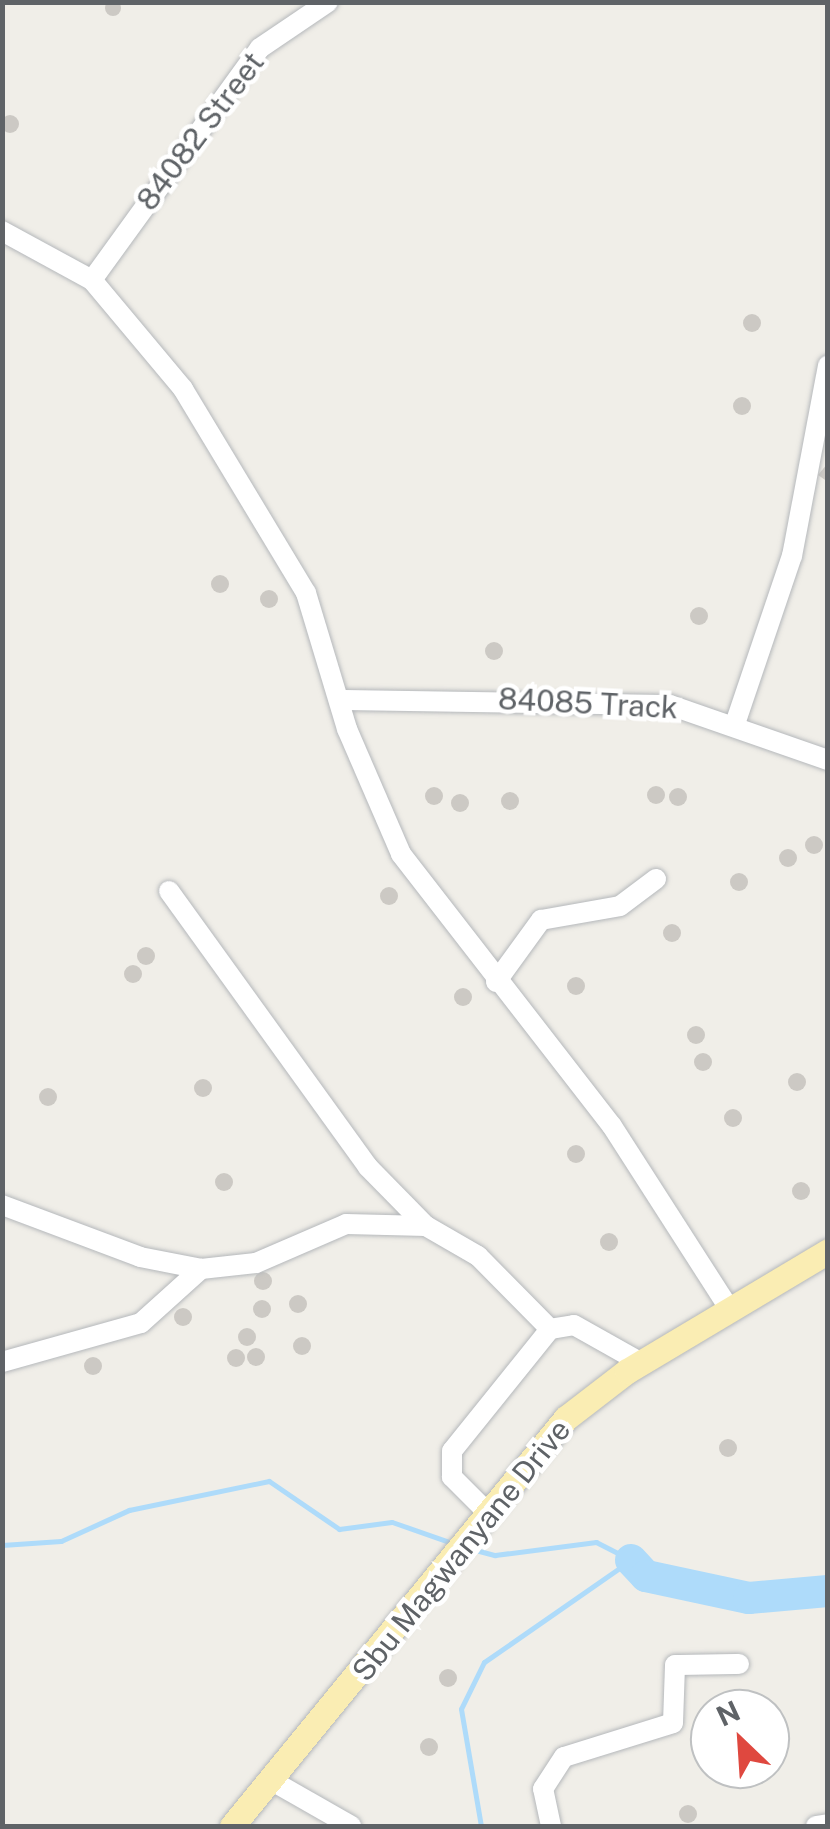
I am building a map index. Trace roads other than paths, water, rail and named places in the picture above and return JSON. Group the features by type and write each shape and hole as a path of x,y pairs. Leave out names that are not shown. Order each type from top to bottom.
{"main road":[{"name":"Sbu Magwanyane Drive","path":"232,1826 274,1782 481,1515 557,1428 640,1362 828,1251"}],"street":[{"name":"84082 Street","path":"92,280 260,48 328,2"},
{"path":"2,231 92,280 162,358 264,515 306,593 339,700 401,854 496,982 612,1126 728,1308"},
{"path":"736,721 792,556 828,366"},
{"name":"84085 Track","path":"339,700 626,700 736,721 828,760"},
{"path":"496,982 541,920 620,906 656,879"},
{"path":"169,890 368,1167 426,1226 478,1256 550,1329 583,1328 640,1362"},
{"path":"2,1206 140,1257 201,1268 256,1263 346,1224 426,1226"},
{"path":"2,1362 141,1324 201,1268"},
{"path":"481,1515 452,1477 452,1451 550,1329"},
{"path":"551,1826 543,1789 564,1758 673,1723 675,1664 739,1664"},
{"path":"274,1782 352,1826"},
{"path":"816,1826 828,1824"}],"waterway":[{"path":"2,1545 61,1541 129,1510 269,1481 339,1529 392,1522 452,1543"},
{"path":"468,1548 495,1555 596,1542 631,1560 484,1662 461,1709 481,1826"},
{"path":"631,1560 646,1576 749,1598 828,1591"}]}
